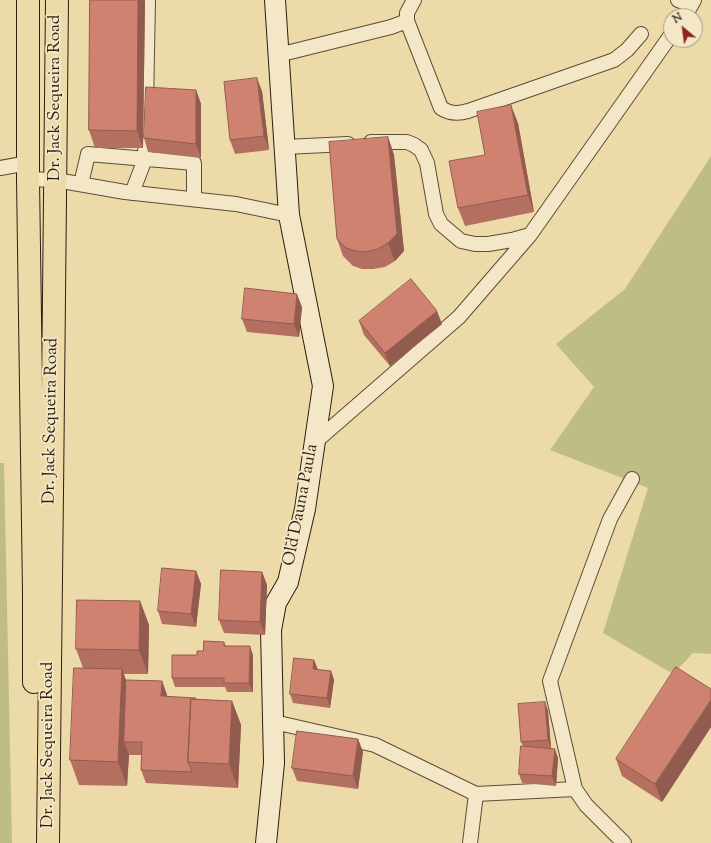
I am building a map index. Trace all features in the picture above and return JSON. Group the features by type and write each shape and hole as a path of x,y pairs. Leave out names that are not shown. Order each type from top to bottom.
{"main road":[{"name":"Dr. Jack Sequeira Road","path":"28,0 28,171 34,594 33,843"},
{"name":"Dr. Jack Sequeira Road","path":"48,843 57,0"},
{"name":"Old Dauna Paula","path":"266,843 274,763 271,630 276,603 288,582 305,509 322,386 289,215 275,0"}],"street":[{"path":"132,193 145,159 148,0"},
{"path":"414,0 407,13 407,21 441,108 452,113 468,111 614,60 627,50 641,34"},
{"path":"278,54 391,27 407,21"},
{"path":"314,443 459,317 530,235 663,46"},
{"path":"285,147 399,141 407,142 421,150 426,163 436,214 441,224 461,241 475,244 488,244 530,235"},
{"path":"81,184 88,154 194,163 194,200"},
{"path":"0,168 28,171 56,180 132,193 236,204 289,215"},
{"path":"624,843 586,805 575,789 550,681 610,519 632,479"},
{"path":"274,722 375,745 476,794 575,789"},
{"path":"470,843 476,794"}],"green space":[{"path":"711,156 711,654 693,653 673,674 603,633 648,488 550,450 594,387 556,344 625,289"},
{"path":"0,463 4,463 12,843 0,843"}],"building":[{"path":"90,0 138,0 137,131 89,130"},
{"path":"257,78 264,136 230,140 224,82"},
{"path":"146,87 196,90 196,144 144,138"},
{"path":"511,105 528,195 458,208 449,161 485,155 477,112"},
{"path":"388,137 397,234 388,243 378,249 366,252 346,248 337,239 329,142"},
{"path":"411,279 437,311 385,353 359,321"},
{"path":"245,288 297,294 294,324 242,319"},
{"path":"162,568 196,571 191,614 158,611"},
{"path":"221,570 262,572 260,622 219,620"},
{"path":"77,600 140,601 139,650 76,649"},
{"path":"204,641 224,642 224,646 250,646 249,683 224,683 224,678 172,678 172,655 197,655 197,651 203,651"},
{"path":"294,658 314,660 313,669 331,671 327,698 290,694"},
{"path":"676,667 711,689 711,700 655,784 616,759"},
{"path":"74,668 122,669 118,762 70,760"},
{"path":"126,680 162,681 161,696 196,698 195,700 191,699 188,762 192,772 141,770 142,742 124,742"},
{"path":"191,699 232,701 229,764 188,762"},
{"path":"545,702 548,740 521,742 518,704"},
{"path":"297,731 358,739 353,776 292,768"},
{"path":"521,746 555,749 552,776 519,774"}]}
